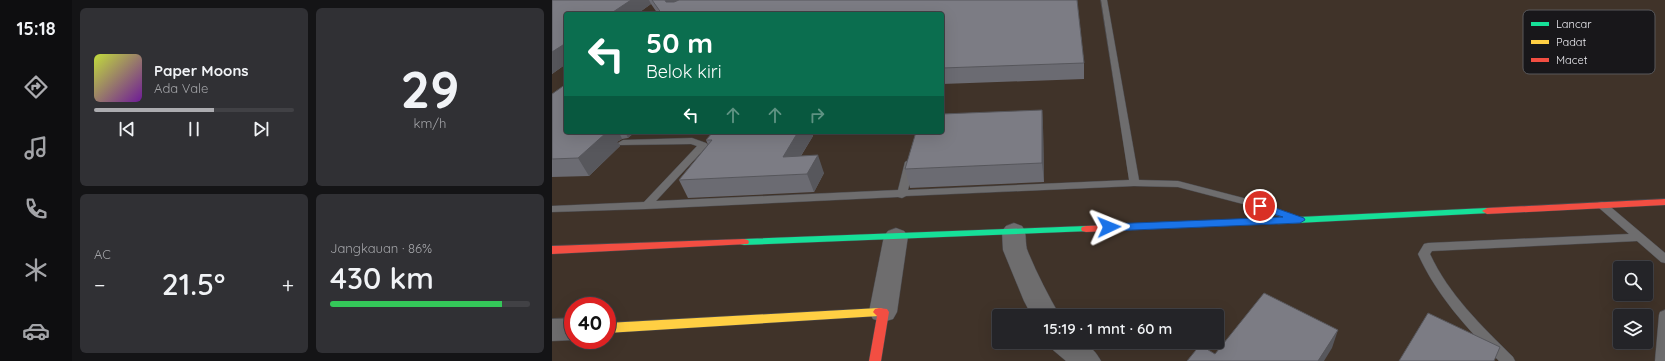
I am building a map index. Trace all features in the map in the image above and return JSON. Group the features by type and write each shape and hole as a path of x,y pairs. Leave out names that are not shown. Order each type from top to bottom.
{"street":[{"path":"552,250 1300,220 1665,202"},
{"path":"1014,231 1015,250 1042,309"},
{"path":"875,361 896,236"},
{"path":"616,327 883,312"},
{"path":"552,330 564,329"},
{"path":"1071,349 1086,361"}],"lane":[{"path":"1104,0 1134,183"},
{"path":"623,143 692,141 703,145 646,206"},
{"path":"902,195 912,153"},
{"path":"552,209 902,195 1134,183 1178,184 1247,202 1300,220"},
{"path":"1602,205 1665,259"},
{"path":"1508,361 1456,307 1428,266 1424,254 1428,247 1639,237"},
{"path":"1662,361 1665,315"}],"shaded area":[{"path":"552,0 1665,0 1665,361 552,361"}],"building":[{"path":"552,0 631,0 613,12 564,12 564,44 552,52"},
{"path":"652,0 674,2 679,0 1077,0 1084,63 944,68 944,12 661,12"},
{"path":"564,85 564,134 605,134 578,158 552,159 552,94"},
{"path":"1042,110 1042,163 905,169 915,134 944,134 944,114"},
{"path":"711,134 797,134 783,157 818,155 807,174 679,180 712,140 706,140"},
{"path":"1264,293 1338,330 1318,361 1187,361 1197,349 1207,349 1215,354 1219,349 1224,349 1224,343"},
{"path":"1428,313 1500,347 1494,361 1399,361"}],"traffic: fast":[{"path":"1278,221 1487,211"},
{"path":"744,242 1086,229"}],"traffic: slow":[{"path":"616,327 879,312"}],"traffic: jam":[{"path":"1487,211 1665,202"},
{"path":"1086,229 1278,221"},
{"path":"552,250 744,242"},
{"path":"875,361 883,312 879,312"}],"route":[{"path":"1109,227 1300,220 1260,206"}]}
